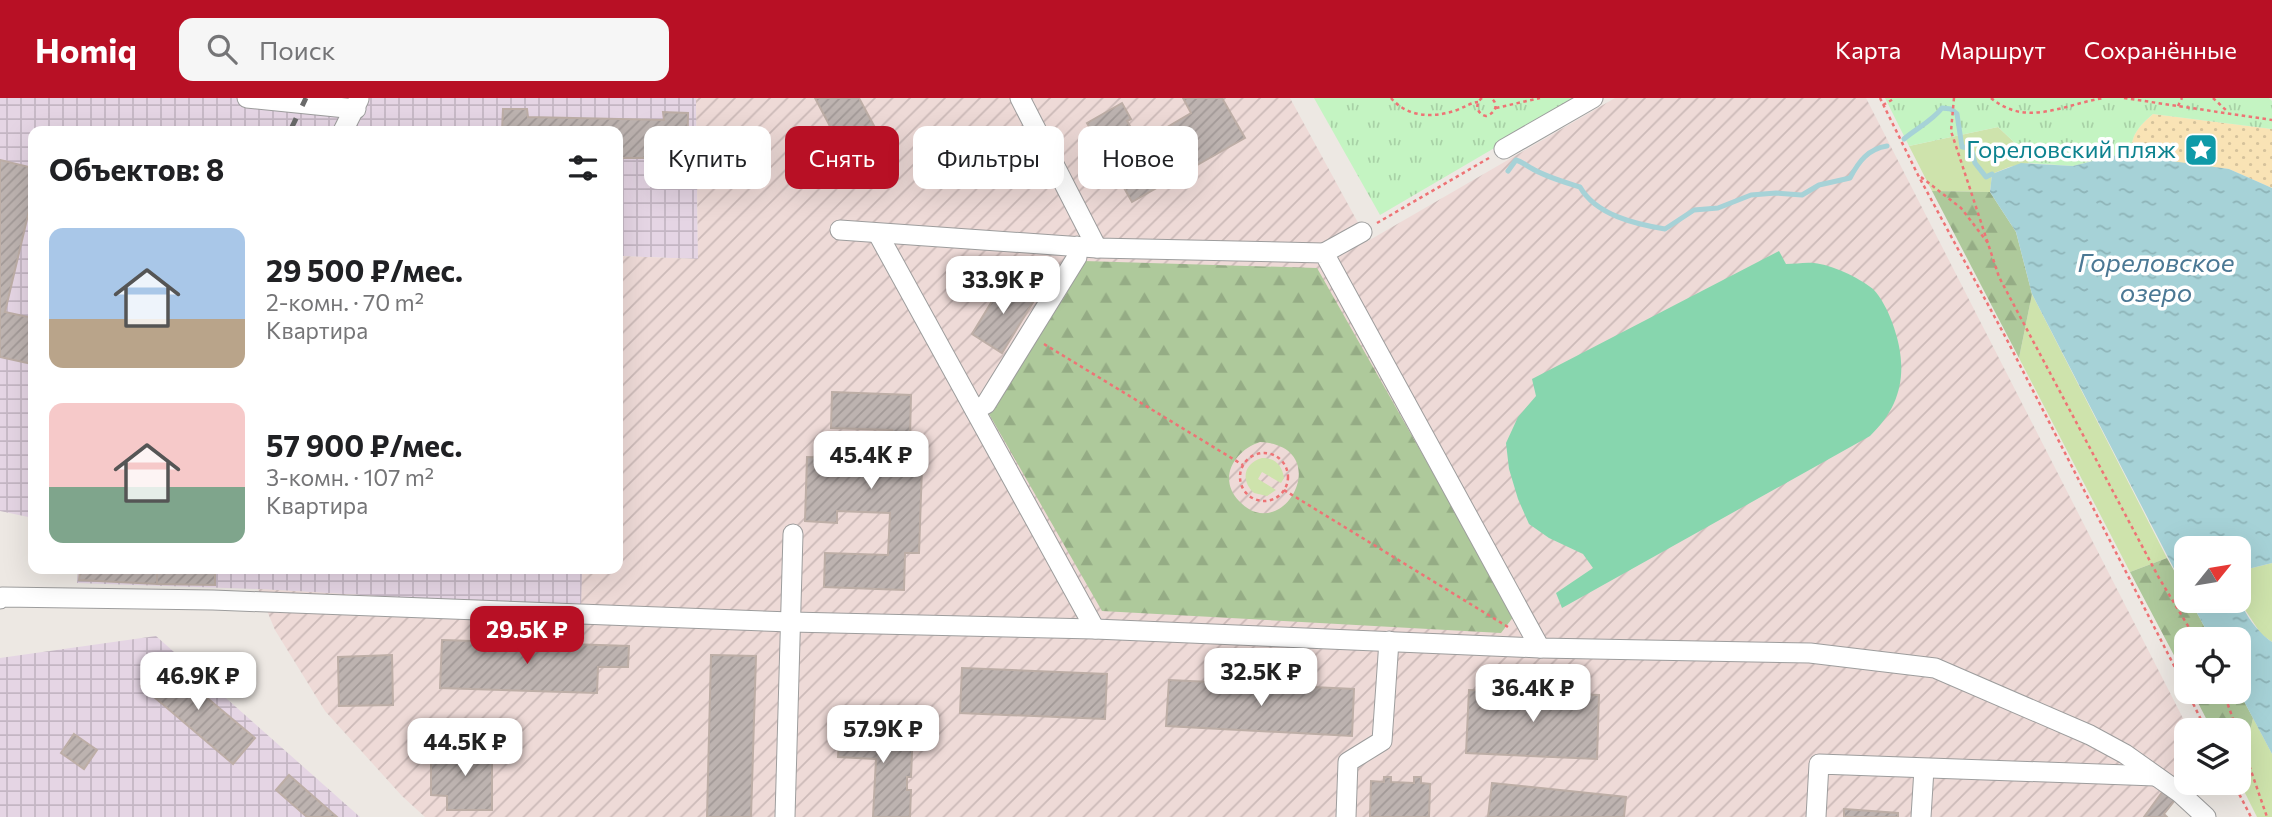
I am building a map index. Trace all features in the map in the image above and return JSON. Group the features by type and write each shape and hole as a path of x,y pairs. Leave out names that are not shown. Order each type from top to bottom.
{"street":[{"path":"247,98 358,104 346,126"},
{"path":"1020,98 1087,247"},
{"path":"1504,149 1593,98"},
{"path":"840,230 1087,247 1324,253 1362,232"},
{"path":"878,234 1095,629"},
{"path":"975,410 986,404 1077,257 1087,247"},
{"path":"1324,253 1540,648"},
{"path":"785,817 793,534"},
{"path":"0,599 239,602 791,622 1095,629 1540,648 1810,653 1935,668 2090,735 2125,754 2206,817"},
{"path":"1346,817 1348,762 1382,741 1390,641"},
{"path":"1816,817 1819,764 2155,776"},
{"path":"1921,817 1924,769"}],"path":[{"path":"1391,98 1402,108 1422,115 1439,115 1478,102 1482,98"},
{"path":"1491,98 1496,108"},
{"path":"1478,102 1477,108 1482,115 1490,115 1496,108 1539,98"},
{"path":"1880,98 2174,667"},
{"path":"1883,105 1895,98"},
{"path":"1954,98 1951,131 1998,277 2159,578 2189,627"},
{"path":"1991,98 2002,106 2025,114 2043,114 2100,98"},
{"path":"2124,98 2272,120"},
{"path":"2178,106 2182,98"},
{"path":"2213,98 2230,114"},
{"path":"1362,232 1504,149"},
{"path":"1918,175 1961,208 1990,246"},
{"path":"1029,335 1243,465"},
{"path":"1261,453 1278,457 1289,478 1284,490 1275,499 1267,501 1251,497 1241,484 1243,465 1253,455 1261,453"},
{"path":"1284,490 1508,627"},
{"path":"2251,770 2267,817"},
{"path":"2240,795 2251,817"}],"shaded area":[{"path":"0,98 696,98 696,126 644,126 644,189 697,189 698,259 623,256 623,126 28,126 28,517 0,511"},
{"path":"696,98 1290,98 1368,241 1615,98 1866,98 2183,718 2174,718 2174,795 2178,795 2164,814 2167,817 425,817 402,796 325,711 275,630 258,589 581,608 582,574 623,574 623,256 698,259 697,189 771,189 771,126 696,126"},
{"path":"78,574 582,574 582,608 258,589 77,583"},
{"path":"156,636 360,817 0,817 0,658"}],"green space":[{"path":"1314,98 1580,98 1380,215"},
{"path":"1885,98 2269,98 2272,101 2272,129 2153,114 2136,132 2131,157 2121,154 2073,166 2029,163 2017,145 1998,127 1909,146"},
{"path":"1998,127 2017,145 2029,163 1992,174 1990,192 1932,191 1909,146"},
{"path":"1932,191 1990,192 2016,232 2032,294 2019,358"},
{"path":"1779,251 1786,264 1814,263 1837,269 1867,285 1879,296 1892,322 1900,353 1900,383 1890,410 1870,436 1562,608 1556,593 1593,568 1583,554 1549,538 1529,524 1518,499 1509,469 1506,443 1518,417 1536,396 1532,379"},
{"path":"1084,261 1317,268 1514,616 1501,633 1102,611 989,414","holes":["1260,442 1283,448 1295,460 1299,475 1295,491 1285,504 1272,512 1256,512 1239,501 1233,492 1229,483 1232,466 1243,451"]},
{"path":"2032,294 2167,558 2130,572 2019,358"},
{"path":"1262,458 1277,463 1284,478 1281,483 1262,472 1258,479 1276,490 1267,496 1254,493 1246,478 1251,464"},
{"path":"2167,558 2174,571 2174,613 2197,613 2205,627 2174,627 2174,655 2130,572"},
{"path":"2272,563 2272,642 2261,634 2247,613 2251,613 2251,568"},
{"path":"2199,704 2246,704 2253,718 2251,727 2251,718 2206,718"},
{"path":"2253,718 2272,754 2272,817 2257,817 2246,795 2251,795"}],"sand":[{"name":"Гореловский пляж","path":"2153,114 2272,129 2272,188 2229,169 2131,157 2136,132"}],"water":[{"name":"Гореловское озеро","path":"2121,154 2229,169 2272,188 2272,563 2251,568 2251,536 2174,536 2174,569 2032,294 2016,232 1990,192 1992,174 2021,163 2073,166"},
{"path":"2197,613 2246,613 2261,633 2272,642 2272,754 2245,704 2251,704 2251,627 2205,627"}],"building":[{"path":"815,98 859,98 874,126 830,126"},
{"path":"1183,98 1222,98 1245,138 1198,165 1198,126 1169,126 1191,113"},
{"path":"1122,103 1131,119 1127,121 1130,126 1089,126 1087,123"},
{"path":"503,109 527,109 528,117 664,120 663,112 688,113 688,126 644,126 644,158 623,158 623,126 502,126"},
{"path":"0,160 28,167 28,215 5,312 28,317 28,363 0,357"},
{"path":"1125,189 1155,189 1132,202"},
{"path":"1005,280 1035,299 1002,353 972,334"},
{"path":"832,392 911,395 910,438 923,438 919,553 905,553 904,590 824,587 825,553 888,555 890,513 837,511 837,523 805,521 807,457 839,458 839,470 891,471 892,430 831,428"},
{"path":"80,574 157,574 157,584 79,580"},
{"path":"157,574 215,574 215,585 157,584"},
{"path":"442,640 629,646 628,667 598,667 597,693 440,688"},
{"path":"392,655 393,705 339,706 338,657"},
{"path":"711,655 756,656 751,817 707,817"},
{"path":"163,661 255,738 233,764 141,686"},
{"path":"962,668 1107,674 1105,719 960,713"},
{"path":"1169,680 1354,689 1352,736 1166,726"},
{"path":"1469,690 1599,695 1597,759 1466,753"},
{"path":"840,726 913,729 911,777 907,777 907,790 911,790 910,817 873,817 876,759 838,757"},
{"path":"74,734 97,750 84,769 61,753"},
{"path":"447,745 492,745 492,810 447,810 447,796 431,795 431,762 447,762"},
{"path":"289,775 337,817 307,817 276,790"},
{"path":"1384,777 1391,777 1391,782 1414,783 1414,777 1421,777 1421,783 1430,784 1429,817 1370,817 1371,781 1384,782"},
{"path":"1492,783 1626,797 1624,817 1488,817"},
{"path":"2163,791 2175,800 2164,814 2167,817 2144,817"},
{"path":"1844,809 1898,813 1898,817 1844,817"}],"waterway":[{"path":"1904,139 1942,108 1951,109 1957,114 1962,147 1971,148 1975,163 1986,177 1992,174"},
{"path":"1508,171 1516,160 1543,174 1580,187 1596,205 1617,217 1665,229 1694,210 1718,208 1751,195 1802,195 1819,185 1850,178 1865,157 1874,150 1887,146"}],"railway":[{"path":"292,126 306,98"}],"place":[{"name":"Гореловский пляж","path":"2201,150"}]}
